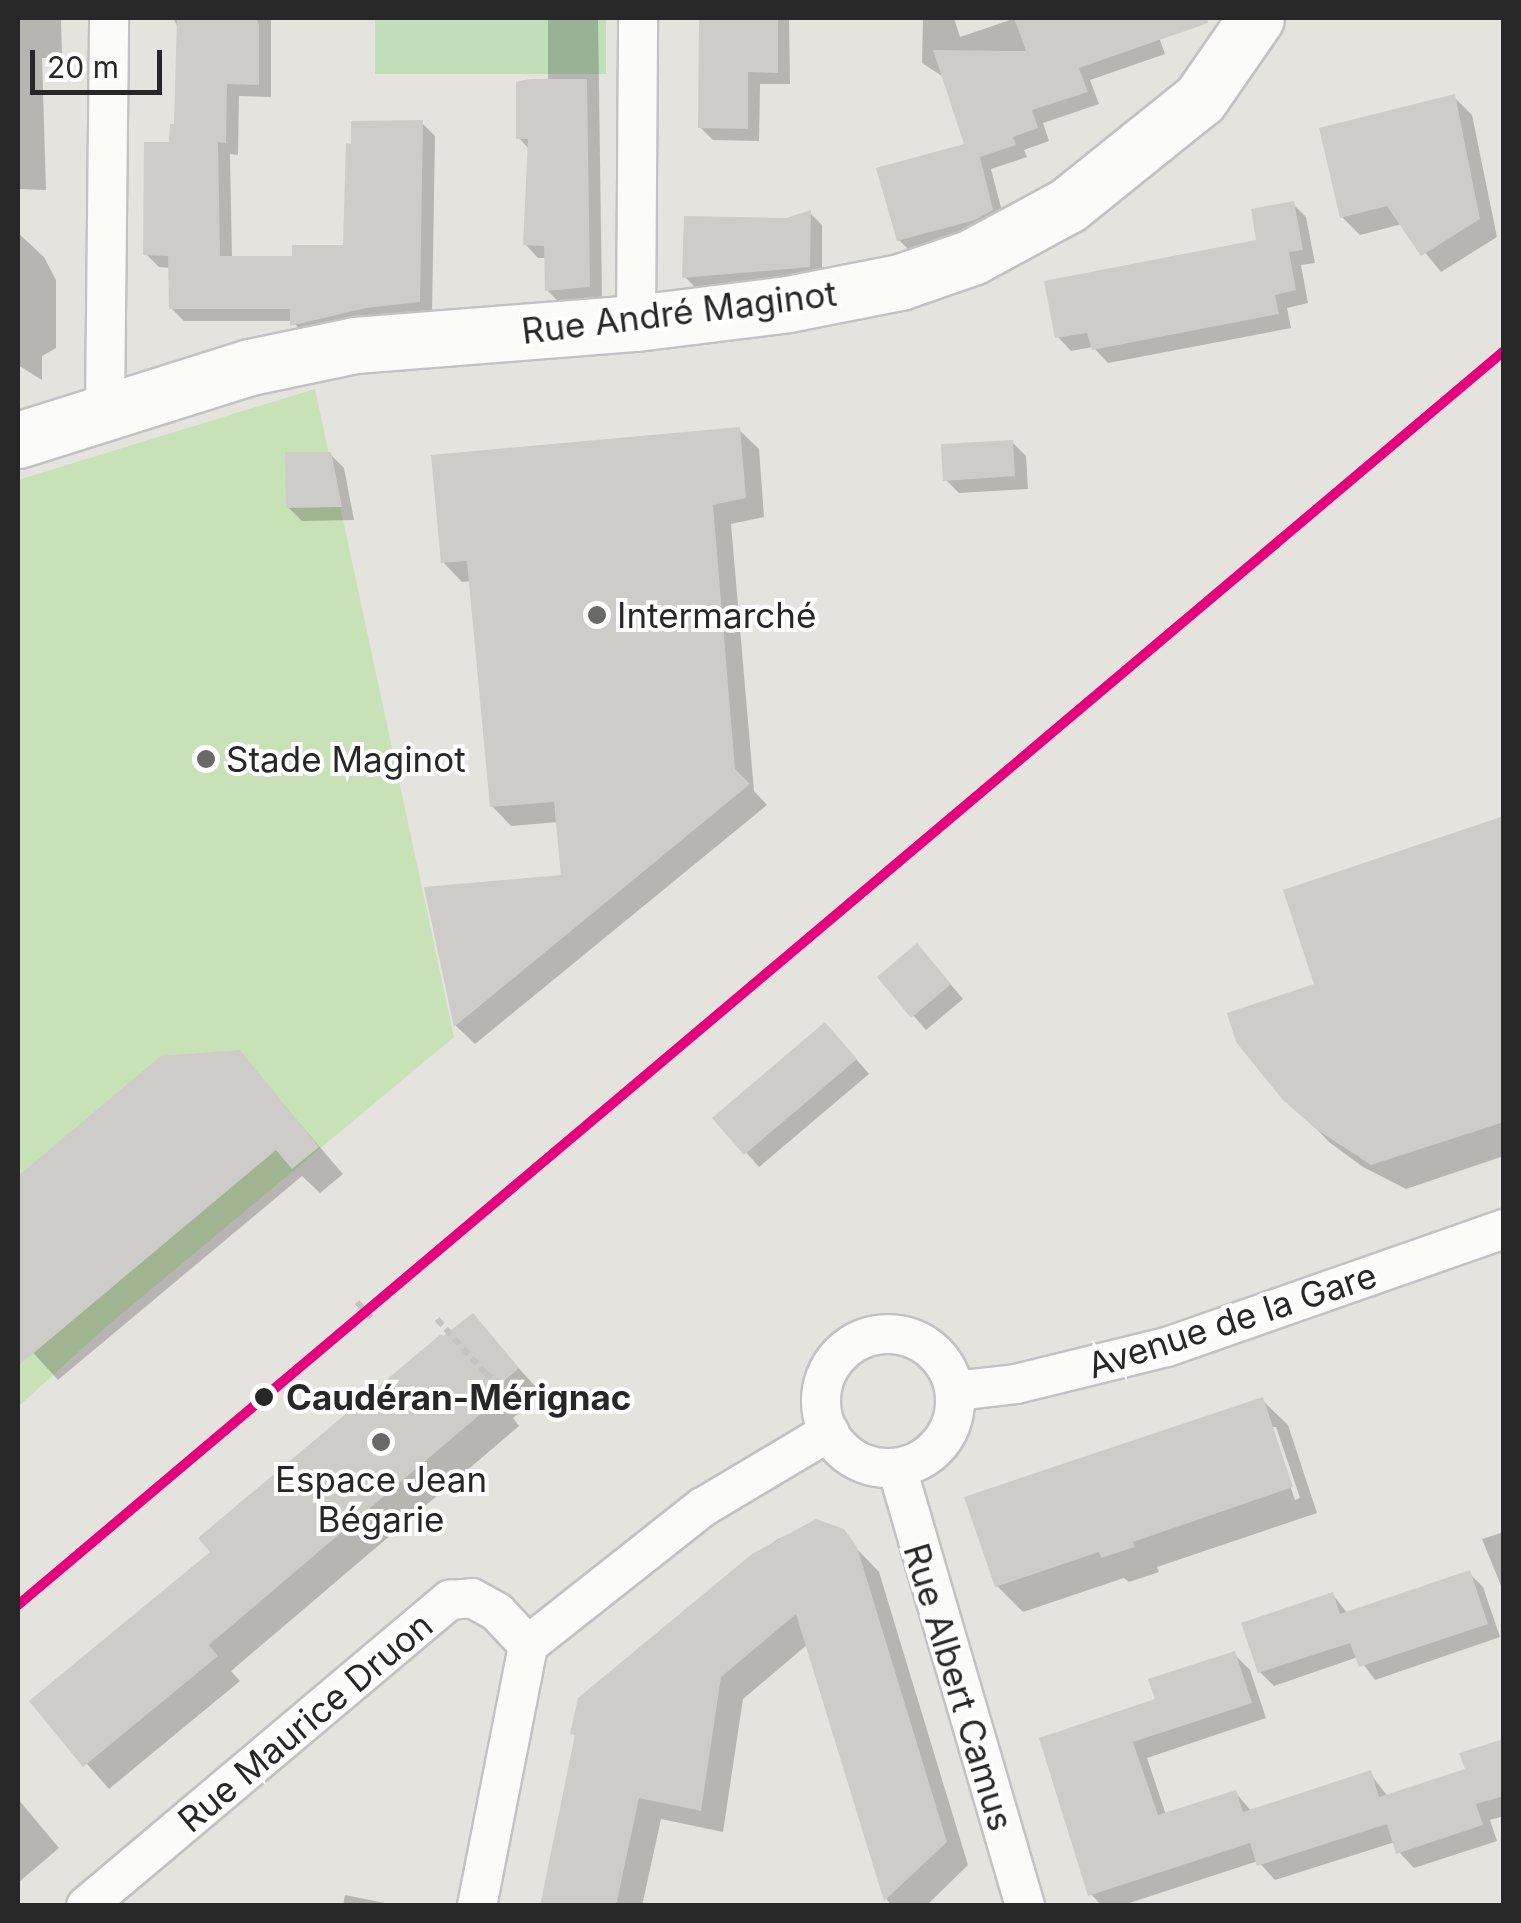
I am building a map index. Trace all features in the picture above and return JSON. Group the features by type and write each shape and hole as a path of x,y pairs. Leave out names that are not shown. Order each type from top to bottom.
{"street":[{"path":"105,410 109,18"},
{"path":"636,323 638,18"},
{"name":"Rue André Maginot","path":"18,440 250,367 354,345 636,323 788,304 900,282 972,257 1068,205 1200,99 1256,18"},
{"name":"Avenue de la Gare","path":"955,1390 1048,1377 1167,1347 1504,1229"},
{"path":"899,1334 919,1340 949,1370 955,1390 951,1426 942,1442 930,1454 896,1468 880,1468 850,1456 829,1432 821,1390 828,1370 858,1340 899,1334"},
{"path":"478,1906 528,1645 703,1507 829,1432"},
{"name":"Rue Albert Camus","path":"896,1468 1026,1906"},
{"name":"Rue Maurice Druon","path":"86,1906 450,1600 472,1598 498,1612 528,1645"}],"path":[{"path":"357,1302 372,1320"},
{"path":"437,1320 484,1372 530,1404"}],"green space":[{"path":"375,18 606,18 606,74 375,74"},
{"name":"Stade Maginot","path":"315,389 454,1037 108,1325 18,1407 18,480"}],"building":[{"path":"177,18 256,18 259,25 259,85 227,84 226,143 218,142 220,256 292,256 292,245 343,245 346,143 351,144 351,121 423,120 420,302 366,308 290,326 290,309 169,309 168,256 143,255 144,142 169,142 170,124 174,124"},
{"path":"699,18 778,18 778,73 748,72 748,129 698,128"},
{"path":"1014,18 1207,18 1208,23 1079,68 1088,92 1032,110 1038,128 1013,137 1016,145 980,157 993,210 975,220 897,241 876,168 964,144 933,50 1026,51"},
{"path":"587,79 590,287 545,291 544,246 523,245 528,139 516,139 516,82"},
{"path":"1455,94 1480,219 1421,256 1387,206 1340,218 1319,128"},
{"path":"1294,201 1303,250 1289,252 1296,290 1275,295 1279,314 1092,350 1087,333 1055,338 1044,281 1256,240 1251,209"},
{"path":"811,210 810,267 682,278 684,216 786,218"},
{"name":"Intermarché","path":"740,427 746,498 713,505 735,769 750,784 454,1027 424,887 561,875 554,802 490,807 467,561 441,563 431,455"},
{"path":"1013,440 1015,476 943,481 941,444"},
{"path":"285,452 331,452 342,507 286,508"},
{"path":"1504,816 1504,1122 1371,1165 1316,1129 1283,1100 1236,1042 1227,1013 1314,984 1283,890"},
{"path":"917,943 951,984 911,1018 877,977"},
{"path":"825,1022 857,1059 744,1155 712,1118"},
{"path":"240,1050 319,1147 292,1169 276,1150 18,1366 18,1176 161,1056"},
{"path":"473,1313 519,1368 491,1393 497,1400 209,1645 218,1656 83,1767 29,1701 210,1552 198,1538 441,1334"},
{"path":"1263,1397 1293,1487 1133,1542 1135,1547 1101,1558 1099,1552 995,1587 964,1497"},
{"path":"816,1519 844,1529 857,1547 947,1842 884,1901 796,1614 721,1677 701,1811 639,1798 616,1906 540,1906 575,1735 570,1734 578,1698 752,1554"},
{"path":"1470,1570 1488,1624 1359,1667 1350,1643 1258,1673 1241,1623 1333,1592 1340,1614"},
{"path":"1235,1651 1252,1703 1133,1742 1158,1815 1236,1790 1243,1812 1371,1770 1379,1797 1465,1769 1459,1753 1504,1739 1504,1796 1476,1804 1483,1825 1396,1854 1387,1824 1257,1866 1250,1843 1088,1896 1039,1738 1155,1699 1148,1679"}],"transit line":[{"path":"18,1605 1504,351"}],"place":[{"name":"Intermarché","path":"597,615"},
{"name":"Stade Maginot","path":"206,759"},
{"name":"Caudéran-Mérignac","path":"264,1397"},
{"name":"Espace Jean Bégarie","path":"381,1442"}]}
